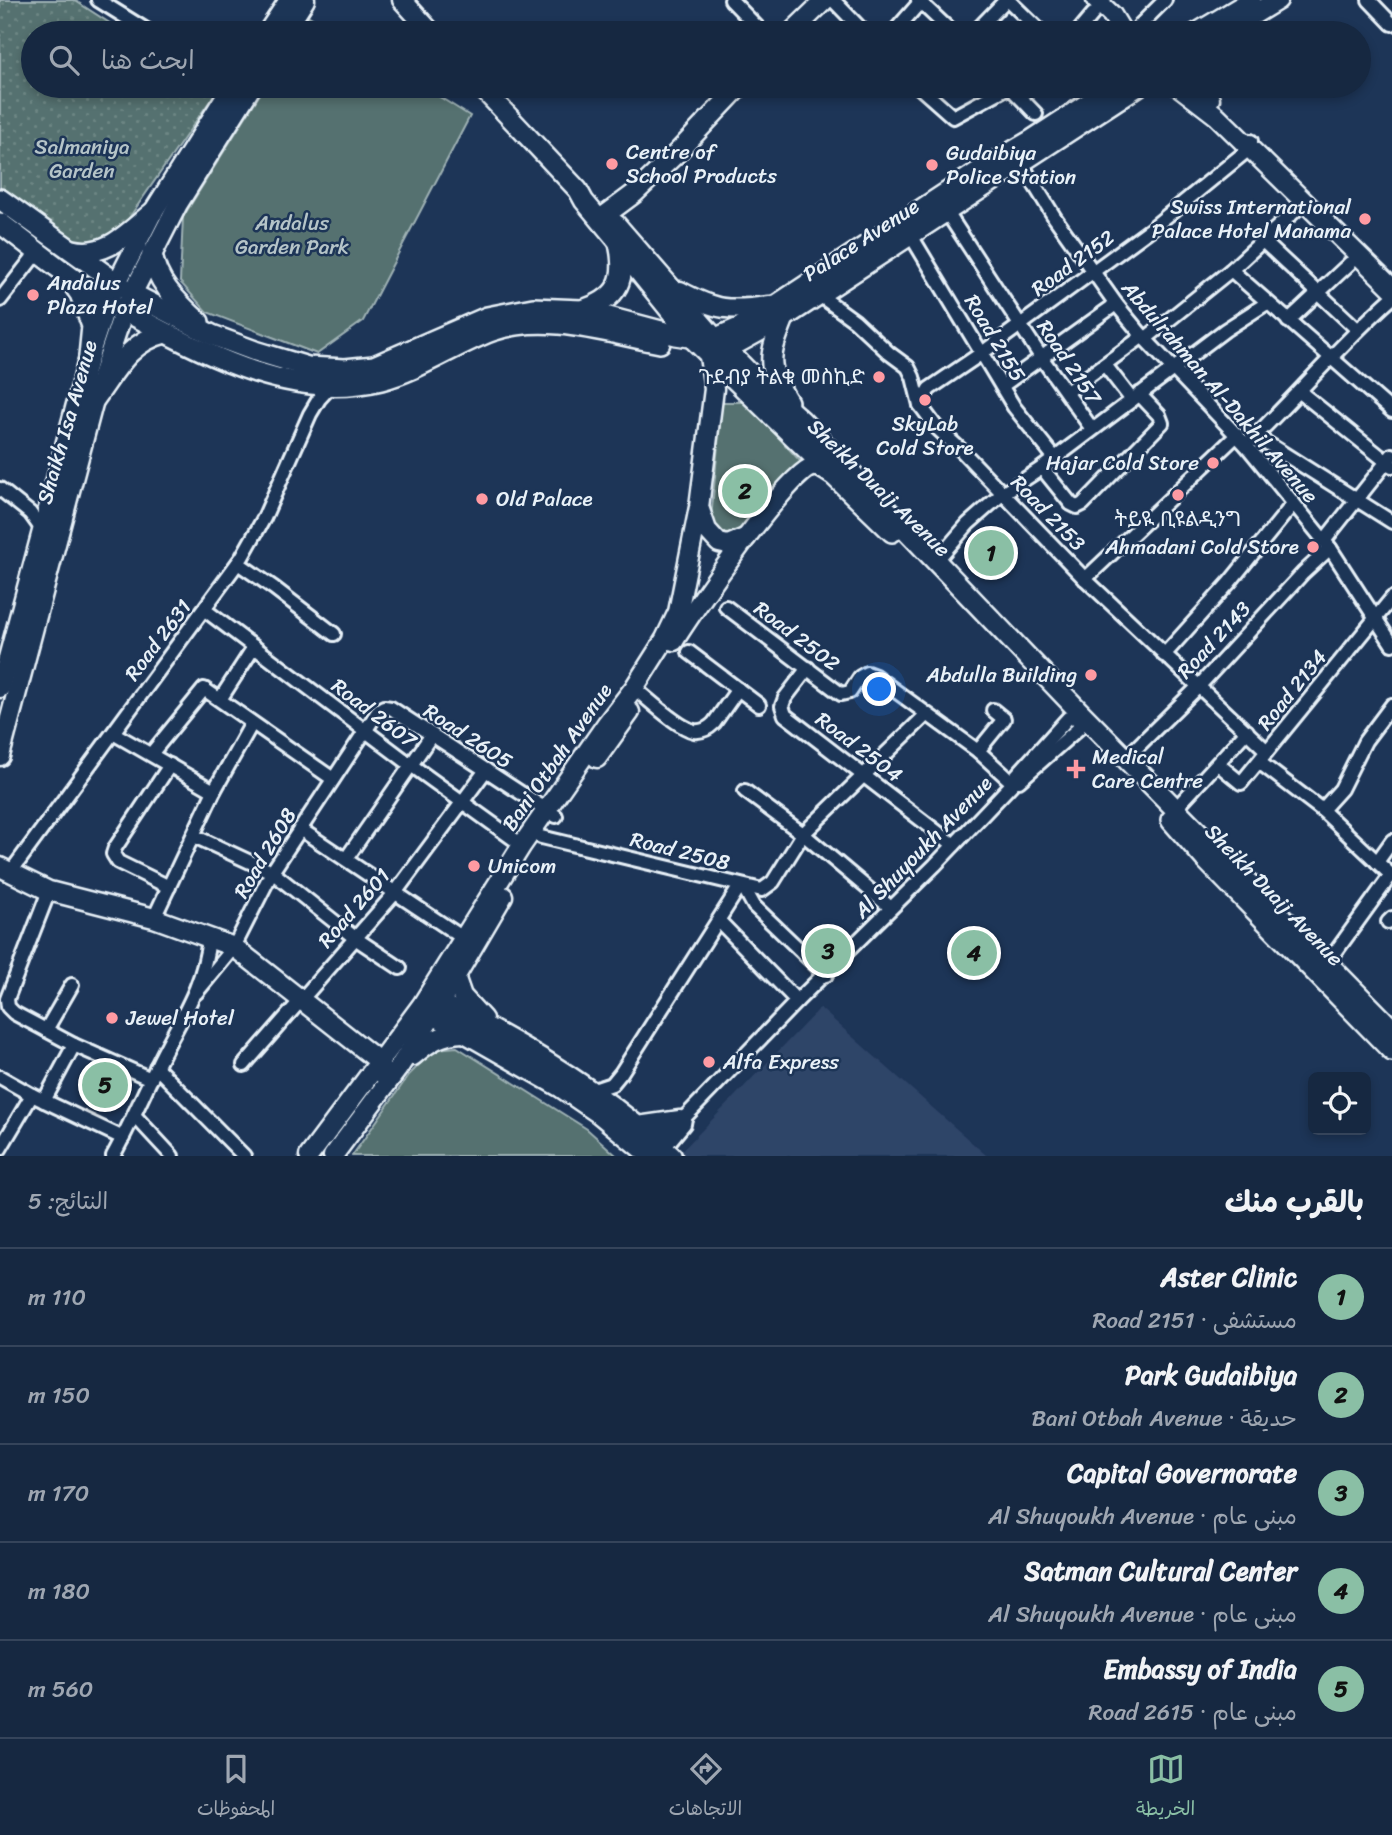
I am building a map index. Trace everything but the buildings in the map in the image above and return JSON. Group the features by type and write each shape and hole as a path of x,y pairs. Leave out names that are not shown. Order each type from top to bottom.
{"main road":[{"path":"275,21 289,0"},
{"path":"292,21 305,0"},
{"path":"402,0 421,21"},
{"path":"803,21 825,0"},
{"path":"1216,21 1251,0"},
{"path":"1244,21 1278,0"},
{"path":"1094,7 1123,21"},
{"path":"1112,15 1116,21"},
{"name":"Shaikh Isa Avenue","path":"0,688 89,356 120,297 153,212 223,98"},
{"path":"204,163 210,145 232,107 234,98"},
{"name":"Shaikh Isa Avenue","path":"0,756 120,297 152,253 178,204 245,98"},
{"name":"Sheikh Duaij Avenue","path":"491,98 627,244 668,284 716,346 832,475 950,587 1078,718 1126,758 1176,808 1323,969 1392,1051"},
{"path":"606,220 631,199 729,98"},
{"name":"Palace Avenue","path":"779,312 983,168 1031,141 1096,98"},
{"name":"Palace Avenue","path":"716,346 818,294 1121,98"},
{"path":"1194,98 1250,144"},
{"path":"1211,98 1250,144 1392,288"},
{"path":"0,199 70,249 120,297 165,333 243,369 299,382 331,386 371,382 399,375 493,331 533,324 571,326 716,346"},
{"path":"582,310 598,305 615,292 622,274 631,199"},
{"path":"70,249 91,253 106,248 153,212"},
{"path":"0,223 61,268 120,297 212,335 308,368 345,369 384,363 487,317 533,308 582,310 692,338"},
{"name":"Sheikh Duaij Avenue","path":"627,244 629,260 692,338 716,346 801,419 937,560 1206,860 1392,1029"},
{"path":"1354,251 1392,276"},
{"path":"152,253 154,264 168,290 212,335"},
{"path":"61,268 79,294 92,326 89,356"},
{"path":"668,284 705,304 719,308 779,312 770,360 781,390 801,419"},
{"path":"94,400 133,348 142,341 165,333"},
{"name":"Bani Otbah Avenue","path":"638,691 678,612 699,507 714,389 716,346"},
{"name":"Bani Otbah Avenue","path":"333,1156 397,1070 463,938 531,838 747,537 806,470 819,467 832,475"},
{"path":"699,507 707,530 719,543 728,545 747,537"},
{"name":"Bani Otbah Avenue","path":"309,1156 357,1090 455,976 517,872 531,838"},
{"path":"5,870 49,891 154,918 234,947 380,1062 380,1077 355,1113 350,1133"},
{"path":"455,976 462,996 495,1031"},
{"path":"428,1006 495,1031 591,1091 638,1126 657,1152"},
{"path":"428,1006 463,1033 561,1088 657,1152"},
{"path":"397,1070 430,1041 448,1034 463,1033"},
{"path":"349,1039 361,1064 357,1090"},
{"path":"638,1126 683,1119"}],"street":[{"path":"98,0 132,21"},
{"path":"732,0 752,21"},
{"path":"833,0 853,21"},
{"path":"1145,21 1165,0"},
{"path":"1369,0 1392,24"},
{"path":"903,21 920,1 941,21"},
{"path":"989,21 1014,2 1031,21"},
{"path":"217,98 218,105"},
{"path":"932,98 953,117 987,98"},
{"path":"1021,98 1036,114"},
{"name":"Road 2152","path":"920,405 929,389 1151,229 1250,144"},
{"name":"Abdulrahman Al-Dakhil Avenue","path":"1021,163 1116,304 1144,337 1246,439 1293,504 1327,544 1392,644"},
{"path":"1067,392 1231,270 1296,210"},
{"name":"Road 2157","path":"946,211 1091,429"},
{"name":"Road 2155","path":"910,234 1014,407 1054,457"},
{"path":"1263,241 1357,329"},
{"path":"0,300 38,251"},
{"path":"1288,321 1318,293 1354,251"},
{"path":"1231,270 1392,411"},
{"name":"Road 2153","path":"818,294 908,367 920,405 937,428 1085,579 1267,751"},
{"path":"1085,579 1300,392 1357,329 1392,298"},
{"path":"937,560 968,524 1002,494 1042,468 1225,330 1267,303"},
{"path":"1002,386 1116,304"},
{"path":"1042,468 1071,505 1077,507 1162,423 1159,415 1135,397 1105,365"},
{"path":"299,382 309,401 310,414"},
{"name":"Road 2631","path":"5,870 113,733 238,563 264,518 310,414 318,399 331,386"},
{"path":"1300,392 1390,461"},
{"path":"1246,439 1356,498 1392,522"},
{"name":"Road 2143","path":"1126,758 1199,686 1303,573 1327,544 1356,498 1390,461"},
{"path":"0,489 35,518 43,531"},
{"path":"22,507 38,505 53,495"},
{"path":"1164,654 1229,583 1293,504"},
{"path":"238,563 274,587 334,634"},
{"name":"Road 2134","path":"1217,764 1241,783 1392,598"},
{"name":"Road 2502","path":"726,607 841,694 850,692 860,677 867,673 875,676 978,751 1013,783"},
{"name":"Road 2607","path":"205,610 411,765 462,800 531,838"},
{"path":"220,698 254,647"},
{"path":"689,652 759,705"},
{"name":"Road 2504","path":"808,668 785,698 782,706 785,715 954,845"},
{"path":"638,691 685,727 697,731 715,723 738,689"},
{"path":"151,754 201,691 208,690 333,779"},
{"path":"1322,810 1341,789 1365,741 1392,705"},
{"name":"Road 2605","path":"365,731 379,710 384,707 391,708 551,813"},
{"path":"978,751 1004,719 993,710"},
{"path":"591,1091 612,1084 621,1073 742,886 762,890 768,887 803,834 926,715"},
{"name":"Al Shuyoukh Avenue","path":"657,1152 683,1119 797,1001 826,975 1013,783 1022,779 1078,718"},
{"path":"154,918 215,791 252,723"},
{"name":"Road 2608","path":"196,993 234,947 272,872 365,731"},
{"path":"1176,808 1247,731"},
{"path":"113,733 215,791"},
{"path":"346,859 432,736"},
{"path":"1259,762 1322,810 1391,875 1323,969"},
{"path":"169,887 118,862 113,854 170,765"},
{"name":"Road 2601","path":"244,1065 395,892 486,770"},
{"path":"745,791 803,834 891,908"},
{"path":"300,829 463,938"},
{"path":"194,836 272,872 355,938 400,968"},
{"name":"Road 2508","path":"531,838 742,886 754,906 826,975"},
{"path":"1377,862 1392,841"},
{"path":"49,891 7,999 8,1007 14,1013 74,1045 154,1073 244,1156"},
{"path":"719,921 797,1001"},
{"name":"Road 2608","path":"113,1156 196,993 205,966 209,938"},
{"path":"46,1030 72,985"},
{"path":"44,1101 74,1045"},
{"path":"617,1110 614,1094 621,1073"},
{"path":"0,1077 123,1138"},
{"path":"0,1149 32,1095"},
{"path":"134,1115 172,1156"}],"shaded area":[{"path":"820,1008 987,1156 678,1155"}],"green space":[{"name":"Salmaniya Garden","path":"0,0 74,0 106,21 21,21 21,98 212,98 122,228 92,246 67,239 0,191"},
{"name":"Andalus Garden Park","path":"257,98 441,98 470,116 363,321 317,354 207,312 180,282 183,217"},
{"path":"722,402 746,402 801,462 732,541 717,535 711,519"},
{"path":"457,1047 587,1129 617,1156 352,1156 409,1075 435,1049"}],"place":[{"name":"Centre of School Products","path":"612,164"},
{"name":"Gudaibiya Police Station","path":"932,165"},
{"name":"Swiss International Palace Hotel Manama","path":"1365,219"},
{"name":"Andalus Plaza Hotel","path":"33,295"},
{"name":"ጉደብያ ትልቁ መስኪድ","path":"879,377"},
{"name":"SkyLab Cold Store","path":"925,400"},
{"name":"Hajar Cold Store","path":"1213,463"},
{"name":"Park Gudaibiya","path":"745,491"},
{"name":"ትይዪ ቢዩልዲንግ","path":"1178,495"},
{"name":"Old Palace","path":"482,499"},
{"name":"Ahmadani Cold Store","path":"1313,547"},
{"name":"Aster Clinic","path":"991,553"},
{"name":"Abdulla Building","path":"1091,675"},
{"name":"Medical Care Centre","path":"1076,769"},
{"name":"Unicom","path":"474,866"},
{"name":"Capital Governorate","path":"828,951"},
{"name":"Satman Cultural Center","path":"974,953"},
{"name":"Jewel Hotel","path":"112,1018"},
{"name":"Alfa Express","path":"709,1062"},
{"name":"Embassy of India","path":"105,1085"}]}
